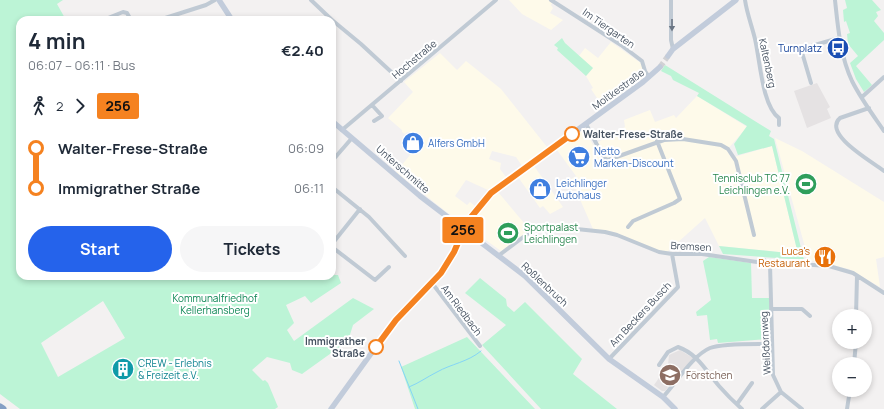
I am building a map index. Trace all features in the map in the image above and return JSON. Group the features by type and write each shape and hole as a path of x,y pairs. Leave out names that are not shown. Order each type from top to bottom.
{"street":[{"path":"172,16 206,6 215,0"},
{"path":"220,0 230,16"},
{"path":"311,0 328,16"},
{"name":"Hochstraße","path":"342,130 496,0"},
{"name":"Im Tiergarten","path":"551,0 642,61 649,78"},
{"path":"672,0 671,40 673,49"},
{"path":"668,56 673,49 736,0"},
{"name":"Kaltenberg","path":"745,0 757,46 763,81 773,114 779,118 779,125"},
{"path":"835,0 839,38 850,76 884,130"},
{"path":"113,16 123,12 127,13 129,16"},
{"path":"336,23 401,81"},
{"path":"811,83 799,47 839,38"},
{"name":"Moltkestraße","path":"463,229 491,193 649,78 660,67"},
{"path":"862,97 884,77"},
{"path":"372,105 382,116 374,121"},
{"path":"869,108 840,118 837,121 836,126 841,139 884,170"},
{"path":"586,124 606,160 657,141 683,139 721,145 728,149 736,160 754,235"},
{"name":"Unterschmitte","path":"336,125 420,196 463,229"},
{"path":"337,154 352,138"},
{"path":"628,227 633,221 680,199 657,141"},
{"path":"336,190 360,209 384,232 405,256"},
{"path":"336,241 360,209"},
{"name":"Bremsen","path":"498,256 528,233 544,226 605,232 659,252 672,254 702,254 757,262 764,260 770,264 776,261 782,263 829,266 857,276 884,293"},
{"path":"331,409 396,320 432,284 447,265 463,229"},
{"name":"Roßlenbruch","path":"463,229 533,283 609,359"},
{"path":"336,249 375,280 389,267"},
{"name":"Am Beckers Busch","path":"609,359 678,286 672,254"},
{"name":"Weißdornweg","path":"770,264 773,375 781,392 802,409"},
{"path":"856,309 857,276"},
{"name":"Am Riedbach","path":"432,284 480,346"},
{"path":"771,309 802,309 810,316"},
{"path":"663,397 697,357 710,348 772,344"},
{"path":"659,365 668,352 678,348 687,350 697,357 719,387 742,409"},
{"path":"609,359 663,397 674,409"},
{"path":"736,404 752,382"},
{"path":"762,409 781,392"},
{"path":"847,409 849,397"}],"shaded area":[{"path":"509,0 548,0 552,3 551,5 553,8 550,13 563,20 551,30 522,14"},
{"path":"611,42 642,64 645,76 603,107 591,89 593,88 586,76 593,68 579,56 585,48 598,58"},
{"path":"440,53 457,70 466,61 501,89 547,147 522,166 516,157 492,151 489,159 501,163 500,169 506,177 488,190 466,180 455,196 467,205 470,202 475,206 463,220 459,221 396,172 410,155 411,152 404,146 413,135 407,132 405,134 402,132 402,130 388,118 413,92 404,82"},
{"path":"817,83 830,107 827,109 831,118 807,128 794,91"},
{"path":"697,96 747,127 727,150 731,158 772,146 798,254 719,246 705,218 667,252 659,251 614,232 593,229 571,179 576,176 557,150 582,131 587,134 593,145 625,127 624,120 650,110 655,122 674,115 676,118"},
{"path":"775,138 802,151 884,202 884,257 876,259 880,287 849,269 809,260"},
{"path":"534,166 563,207 550,214 543,206 540,208 518,177"},
{"path":"498,192 530,230 501,251 469,228 470,223 483,206"},
{"name":"Förstchen","path":"680,350 693,358 693,360 665,391 662,391 654,385 668,365 669,355"}],"green space":[{"name":"Kommunalfriedhof Kellerhansberg","path":"0,0 63,0 57,4 64,16 16,16 16,280 336,280 336,275 338,275 341,283 311,303 305,296 286,305 294,323 287,330 294,341 353,298 374,309 353,325 348,341 302,374 292,370 290,363 267,357 252,370 263,381 265,380 268,383 278,407 275,409 20,409 0,394","holes":["103,301 125,338 58,377 41,343"]},
{"path":"845,0 872,0 881,10 876,12 878,16 874,21 884,33 884,40 856,66 872,85 864,92 856,79 850,63 858,56 848,44 847,34 850,33 846,21 844,22 843,10 847,8"},
{"path":"562,38 565,43 593,68 586,76 557,50 558,48 554,45"},
{"path":"665,65 771,131 769,136 774,139 804,260 723,254 719,246 798,254 772,146 738,155 734,144 747,126 697,96 699,93 673,80 671,76 661,71"},
{"path":"709,257 751,263 752,298 770,298 771,309 767,339 718,343 717,339 710,340 707,315 697,316 696,312 711,300 703,261"},
{"path":"480,278 506,299 507,306 514,312 525,302 582,359 573,374 617,409 541,409 482,345 506,325 465,293"},
{"path":"467,337 535,409 415,409 401,367"}],"waterway":[{"path":"409,387 442,369 471,358 481,351"},
{"path":"399,361 418,409"}],"tunnel":[{"path":"660,67 668,56"}],"bus line":[{"name":"256","path":"376,347 400,314 432,284 447,265 463,229 484,200 491,193 572,134"}],"place":[{"name":"Turnplatz","path":"838,48"},
{"name":"Walter-Frese-Straße","path":"572,134"},
{"name":"Alfers GmbH","path":"413,143"},
{"name":"Netto Marken-Discount","path":"579,157"},
{"name":"Tennisclub TC 77 Leichlingen e.V.","path":"806,184"},
{"name":"Leichlinger Autohaus","path":"540,189"},
{"name":"Sportpalast Leichlingen","path":"508,233"},
{"name":"Luca's Restaurant","path":"825,257"},
{"name":"Immigrather Straße","path":"376,347"},
{"name":"CREW - Erlebnis & Freizeit e.V.","path":"123,369"},
{"name":"Förstchen","path":"670,375"}]}
